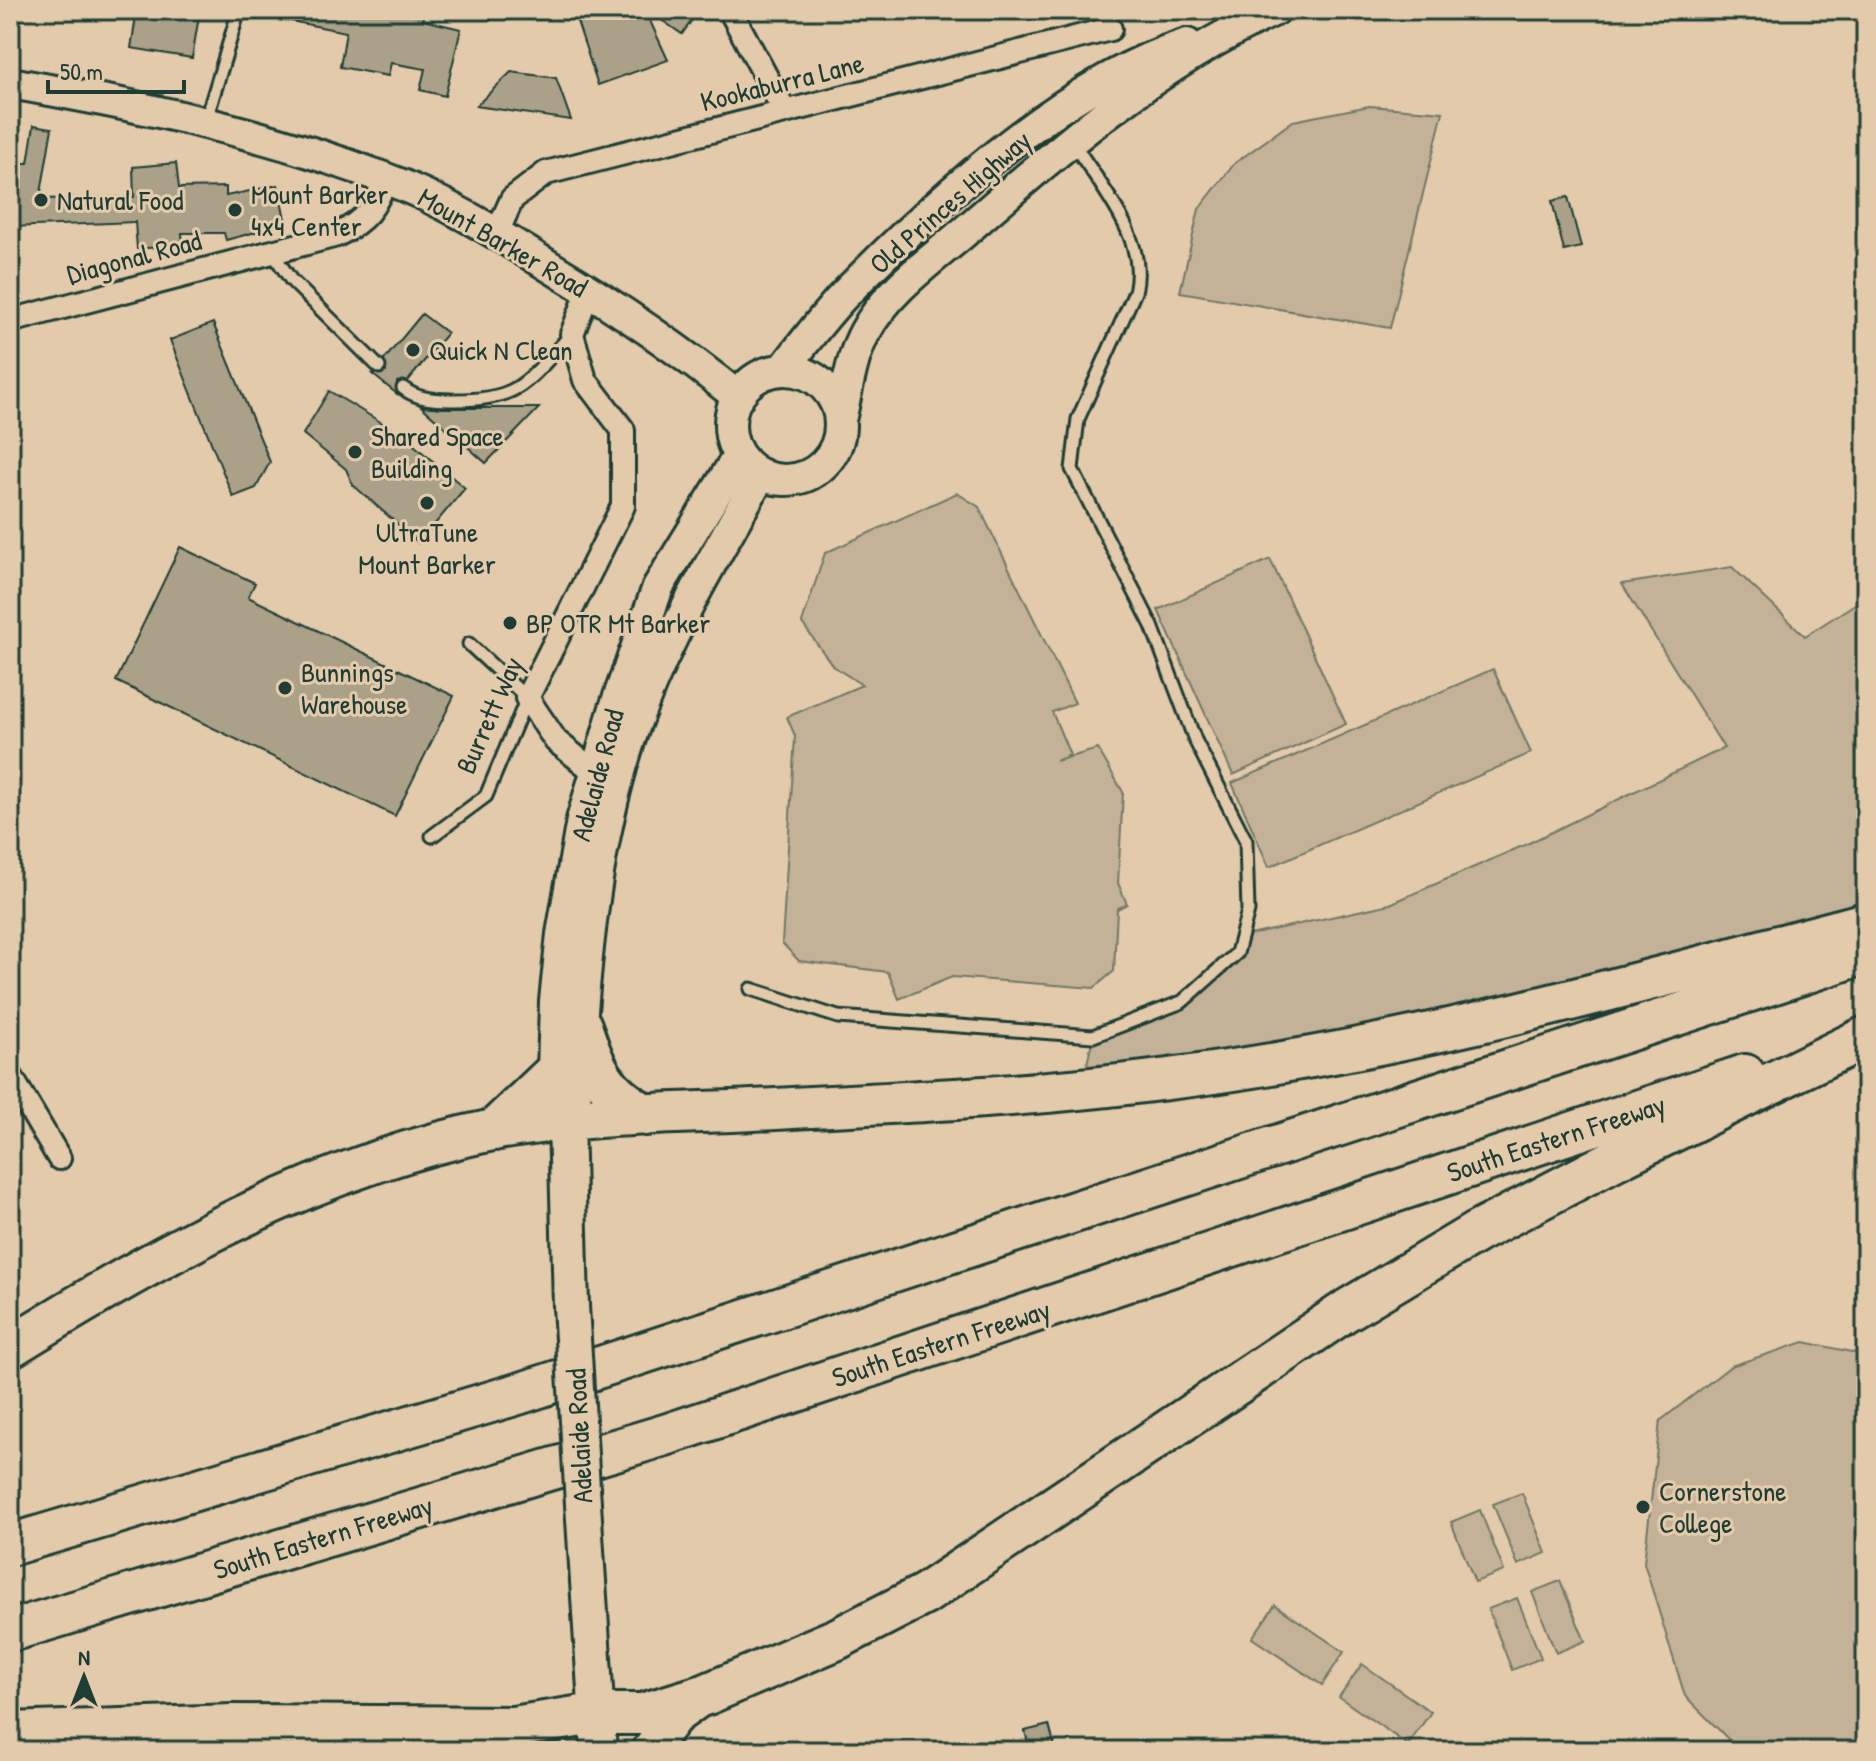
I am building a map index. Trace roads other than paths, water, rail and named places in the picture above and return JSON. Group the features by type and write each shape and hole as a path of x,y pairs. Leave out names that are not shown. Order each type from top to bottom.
{"highway":[{"path":"10,1347 111,1284 278,1200 345,1174 494,1130 646,1115 1030,1094 1260,1066 1390,1041 1570,1000 1866,923"},
{"path":"10,1545 521,1393 1866,953"},
{"path":"581,1026 595,1069 605,1084 646,1115"},
{"path":"10,1733 232,1725 513,1727 597,1732 707,1694 837,1639 925,1594 1347,1310 1477,1232 1618,1158 1866,1036"},
{"name":"South Eastern Freeway","path":"10,1631 665,1435 1866,1036"},
{"path":"494,1130 553,1074"},
{"path":"513,1727 545,1733 573,1751"}],"main road":[{"name":"Old Princes Highway","path":"783,370 847,291 981,167 1064,107 1151,55 1231,30 1275,10"},
{"name":"Old Princes Highway","path":"840,420 864,333 892,294 1071,139 1161,73 1231,30"},
{"name":"Mount Barker Road","path":"10,83 206,120 386,178 497,233 636,319 738,397"},
{"path":"783,370 815,378 836,404 840,420 834,452 810,474 794,479 750,465 730,426 738,397 749,383 765,374 783,370"},
{"name":"Adelaide Road","path":"597,1732 571,1306 566,1121 553,1074 562,934 577,842 596,773 615,708 658,587 750,465"},
{"name":"Adelaide Road","path":"566,1121 576,1092 592,909 605,844 640,710 750,465"},
{"path":"649,1751 675,1717 707,1694"}],"street":[{"path":"730,10 785,112"},
{"name":"Kookaburra Lane","path":"497,233 512,199 531,181 546,173 1110,29"},
{"name":"Diagonal Road","path":"10,321 337,235 358,225 371,212 386,178"},
{"path":"572,334 589,290"},
{"name":"Burrett Way","path":"527,698 623,506 623,430 585,380 572,334"},
{"path":"527,698 556,741 596,773"},
{"path":"10,1075 59,1158"}],"lane":[{"path":"206,120 239,10"},
{"path":"751,989 838,1017 1093,1036 1182,1002 1237,953 1248,911 1246,841 1195,740 1152,626 1072,469 1078,419 1135,292 1140,273 1137,249 1071,139"},
{"path":"272,251 291,280 379,367"},
{"path":"403,388 410,394 429,399 500,398 528,380 572,334"},
{"path":"469,644 527,698"},
{"name":"Burrett Way","path":"432,836 486,796 527,698"}],"place":[{"name":"Natural Food","path":"41,200"},
{"name":"Mount Barker 4x4 Center","path":"235,210"},
{"name":"Quick N Clean","path":"413,350"},
{"name":"Shared Space Building","path":"355,452"},
{"name":"UltraTune Mount Barker","path":"427,503"},
{"name":"BP OTR Mt Barker","path":"510,623"},
{"name":"Bunnings Warehouse","path":"285,688"},
{"name":"Cornerstone College","path":"1643,1507"}]}
